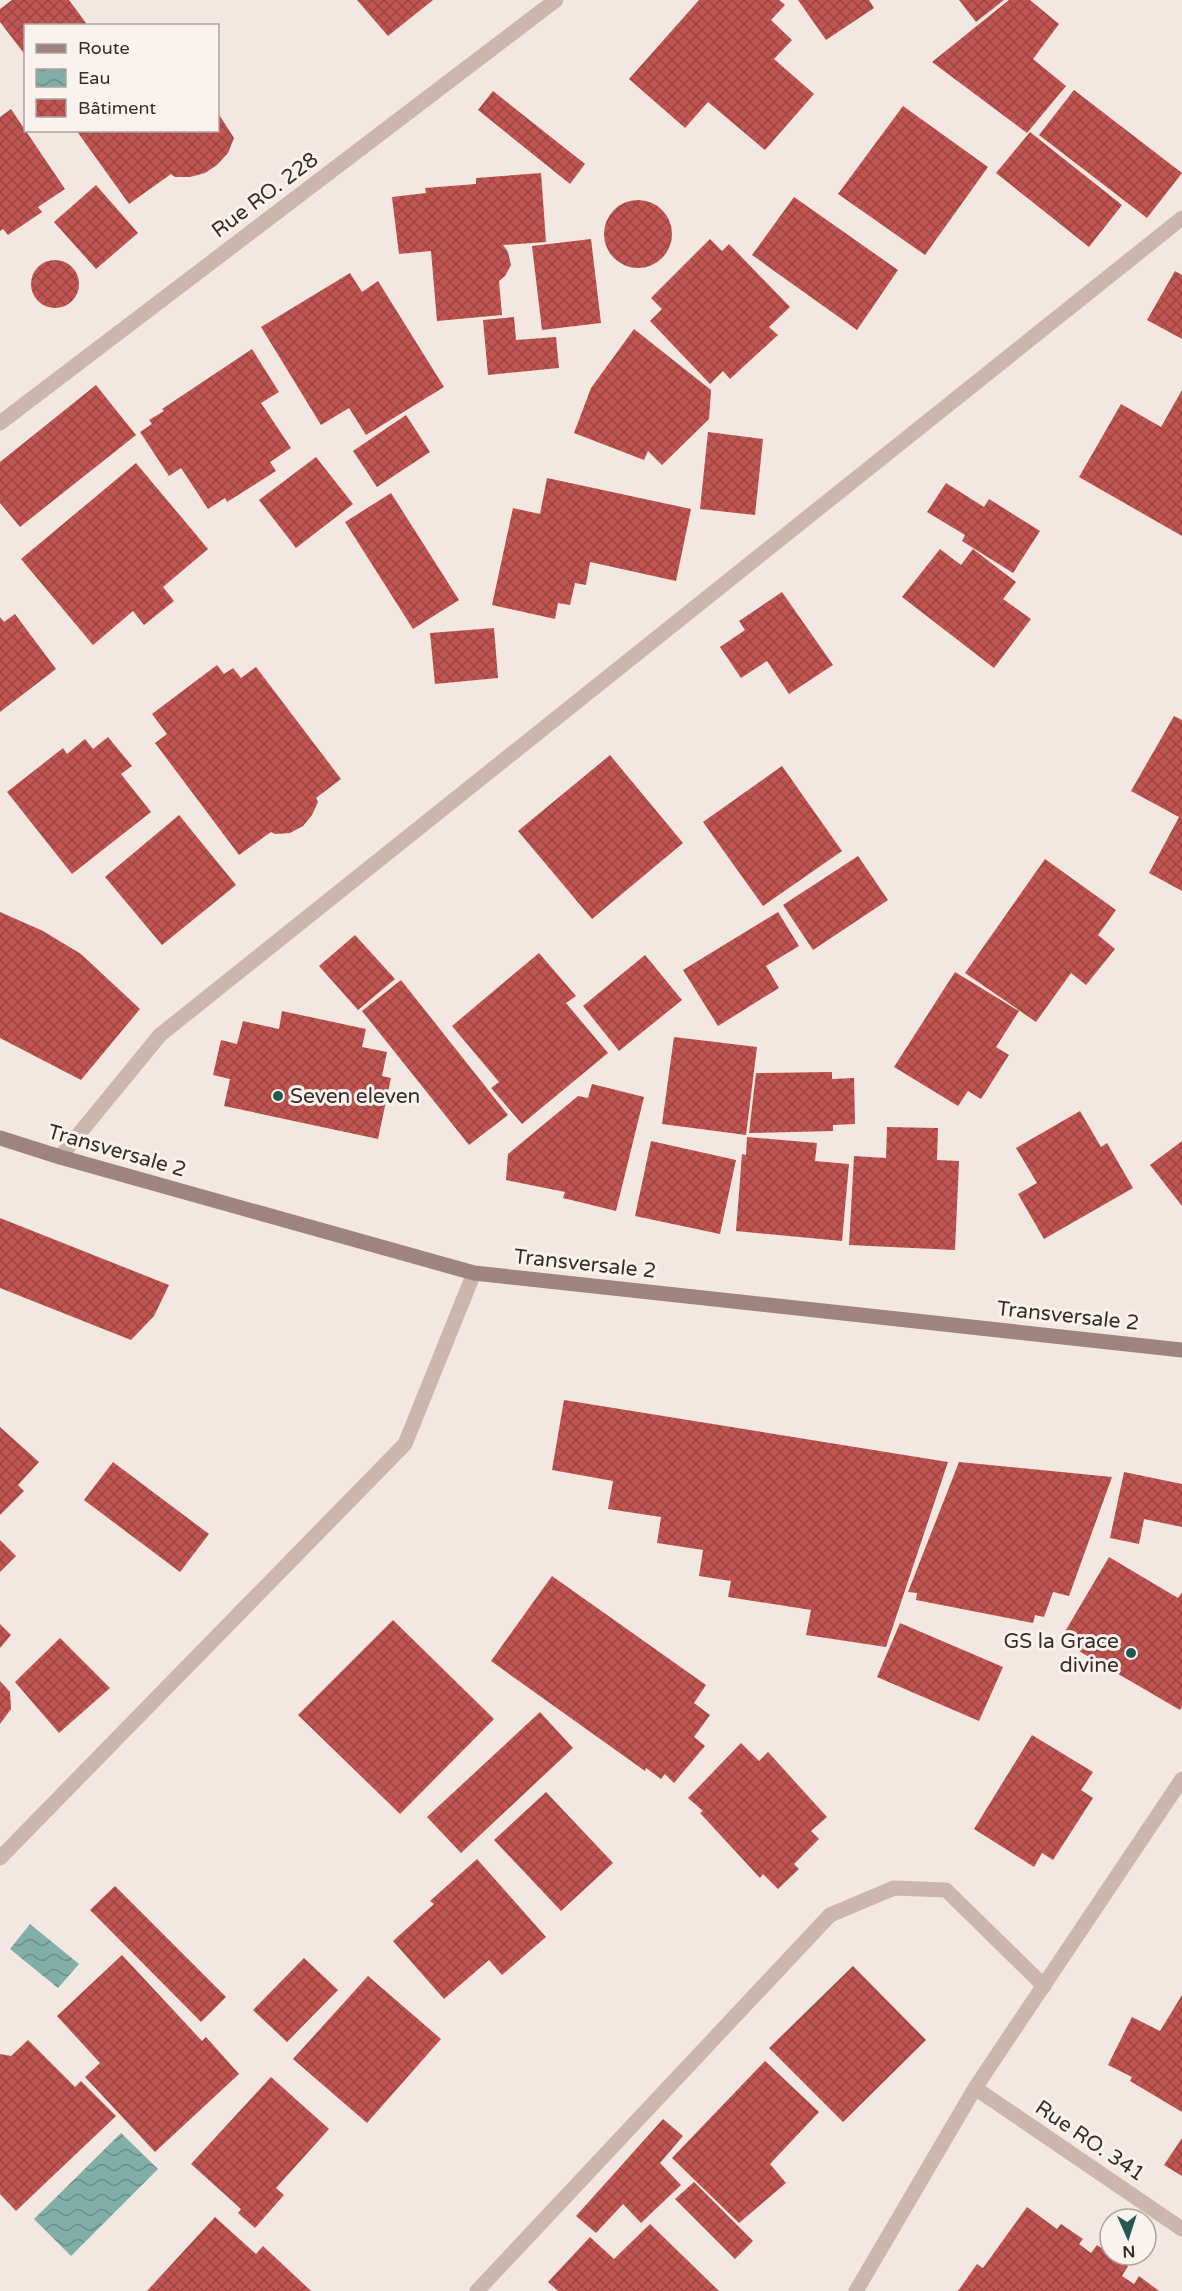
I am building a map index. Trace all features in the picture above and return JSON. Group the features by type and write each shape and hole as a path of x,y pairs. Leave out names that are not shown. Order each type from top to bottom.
{"main road":[{"name":"Transversale 2","path":"0,1138 60,1157 474,1273 1182,1350"}],"street":[{"name":"Rue RO. 228","path":"0,423 556,0"},
{"path":"60,1157 160,1035 1182,218"},
{"path":"0,1858 405,1444 474,1273"},
{"path":"856,2291 975,2088 1182,1779"},
{"path":"477,2291 830,1915 894,1888 946,1890 1044,1986"},
{"name":"Rue RO. 341","path":"975,2088 1182,2229"}],"water":[{"path":"30,1924 79,1964 58,1988 10,1949"},
{"path":"121,2133 158,2169 71,2256 34,2219"}],"building":[{"path":"12,0 69,0 86,23 24,24 24,53 0,22 0,9"},
{"path":"357,0 433,0 388,36"},
{"path":"699,0 779,0 785,5 771,20 792,40 774,59 814,94 765,150 708,102 685,128 629,79"},
{"path":"798,0 869,0 874,8 826,40"},
{"path":"959,0 1004,0 976,22"},
{"path":"1009,0 1030,0 1059,24 1033,59 1066,86 1027,133 932,62"},
{"path":"1074,90 1182,173 1147,218 1039,135"},
{"path":"493,91 585,164 570,184 478,110"},
{"path":"903,106 988,167 925,255 838,194"},
{"path":"11,109 24,128 24,132 27,132 65,189 38,207 42,212 8,235 3,229 0,231 0,117"},
{"path":"219,115 234,138 228,153 217,165 205,173 190,177 175,177 171,174 129,204 77,132 219,132"},
{"path":"1030,132 1122,205 1089,247 996,173"},
{"path":"541,173 546,242 503,245 508,252 511,265 499,281 502,315 437,321 431,251 399,254 392,197 426,193 425,188 476,184 476,178"},
{"path":"96,185 138,233 96,269 54,222"},
{"path":"794,197 898,270 857,330 752,255"},
{"path":"638,200 651,203 662,210 669,221 672,234 669,247 662,258 651,265 638,268 625,265 614,258 607,247 604,234 607,221 614,210 625,203"},
{"path":"591,239 601,323 542,330 532,246"},
{"path":"710,239 722,251 729,244 790,307 769,327 778,335 730,379 723,371 710,384 650,321 662,309 651,298"},
{"path":"50,260 60,260 75,270 79,284 78,293 69,304 60,308 50,308 35,298 31,289 31,279 41,264"},
{"path":"1175,271 1182,275 1182,339 1147,320"},
{"path":"350,273 362,292 378,281 444,387 366,435 349,408 321,425 261,327"},
{"path":"514,317 516,340 556,337 559,368 488,375 483,320"},
{"path":"634,329 711,390 709,419 662,465 648,451 644,460 574,433 591,388"},
{"path":"252,349 279,392 261,403 291,448 270,462 276,471 227,502 225,498 208,509 181,468 169,476 140,432 152,424 149,420 164,411 162,409"},
{"path":"96,385 136,435 20,527 0,503 0,462"},
{"path":"1182,390 1182,536 1079,477 1121,404 1161,427"},
{"path":"406,415 430,452 377,487 353,451"},
{"path":"708,432 763,439 755,515 700,509"},
{"path":"316,457 353,504 296,548 259,500"},
{"path":"136,463 208,549 163,587 174,601 144,625 133,611 93,645 21,559"},
{"path":"547,478 691,509 676,581 590,562 586,585 575,583 570,605 558,603 555,619 492,605 513,508 540,514"},
{"path":"946,483 984,507 989,499 1040,531 1013,573 962,541 965,535 927,512"},
{"path":"391,493 459,600 413,629 345,522"},
{"path":"940,549 961,565 973,549 1016,582 1003,599 1031,619 994,668 902,597"},
{"path":"782,592 833,665 789,694 767,661 741,678 720,647 745,630 739,621"},
{"path":"15,614 56,669 0,712 0,617 4,622"},
{"path":"494,628 498,678 435,684 430,633"},
{"path":"217,665 224,674 233,668 241,678 256,667 341,779 316,798 318,802 312,815 303,826 290,833 271,832 239,855 155,743 167,734 152,714"},
{"path":"1174,716 1182,720 1182,891 1149,873 1179,817 1131,791"},
{"path":"108,737 132,766 121,774 151,812 72,874 7,792 63,748 67,754 85,739 93,749"},
{"path":"610,755 683,843 592,919 518,831"},
{"path":"782,766 842,851 763,906 703,822"},
{"path":"179,815 236,885 162,945 105,877"},
{"path":"858,856 888,900 813,950 783,905"},
{"path":"1045,859 1116,910 1098,935 1115,949 1086,985 1071,973 1036,1022 965,973"},
{"path":"0,912 43,931 81,954 140,1009 81,1080 0,1038"},
{"path":"778,912 799,946 766,966 779,988 718,1026 683,970"},
{"path":"355,935 395,979 358,1010 319,966"},
{"path":"539,953 576,996 566,1003 608,1053 522,1124 491,1088 499,1082 452,1026"},
{"path":"645,955 682,1000 619,1051 583,1006"},
{"path":"955,972 1019,1011 996,1047 1009,1055 981,1099 968,1091 958,1106 894,1067"},
{"path":"401,980 508,1115 469,1145 362,1011"},
{"path":"282,1011 366,1029 362,1047 387,1052 382,1076 391,1078 378,1139 224,1106 230,1079 213,1075 221,1040 237,1044 243,1021 279,1029"},
{"path":"674,1037 757,1047 746,1135 662,1124"},
{"path":"832,1072 832,1079 854,1078 855,1124 833,1125 833,1131 749,1133 756,1073"},
{"path":"592,1084 644,1097 616,1211 563,1198 565,1192 506,1180 508,1154 578,1096 588,1098"},
{"path":"1080,1111 1101,1147 1107,1143 1133,1188 1044,1239 1018,1194 1037,1183 1016,1148"},
{"path":"887,1127 938,1128 937,1160 959,1161 955,1250 849,1245 854,1156 886,1158"},
{"path":"747,1137 817,1143 815,1161 849,1164 842,1241 736,1231 742,1154 746,1155"},
{"path":"651,1141 736,1160 720,1234 635,1216"},
{"path":"1182,1141 1182,1206 1150,1165"},
{"path":"0,1218 169,1285 154,1316 131,1340 0,1288"},
{"path":"564,1400 948,1462 886,1647 806,1635 811,1610 728,1597 731,1581 699,1576 703,1550 657,1543 661,1517 608,1509 613,1481 552,1470"},
{"path":"0,1427 39,1462 18,1485 24,1491 0,1515"},
{"path":"113,1462 209,1534 180,1572 84,1500"},
{"path":"959,1462 1112,1477 1069,1596 1053,1592 1044,1617 1035,1615 1033,1623 916,1600 917,1593 908,1592"},
{"path":"1124,1472 1182,1484 1182,1527 1144,1519 1139,1544 1110,1538"},
{"path":"0,1540 16,1556 0,1572"},
{"path":"1109,1557 1178,1598 1182,1592 1182,1706 1180,1710 1060,1640"},
{"path":"552,1576 706,1685 694,1703 710,1715 694,1737 705,1746 674,1783 665,1774 661,1779 646,1768 645,1771 491,1661"},
{"path":"393,1620 494,1719 400,1814 298,1715"},
{"path":"900,1623 1003,1667 979,1721 877,1677"},
{"path":"0,1624 11,1635 0,1648"},
{"path":"60,1638 110,1688 59,1733 15,1682"},
{"path":"0,1681 10,1692 11,1709 0,1724"},
{"path":"540,1712 573,1748 461,1853 427,1817"},
{"path":"1032,1735 1093,1772 1081,1790 1093,1798 1053,1860 1042,1853 1034,1867 974,1829"},
{"path":"741,1743 759,1761 768,1752 827,1817 811,1831 819,1839 794,1864 799,1869 778,1889 763,1874 760,1878 700,1813 703,1811 688,1798"},
{"path":"546,1792 613,1863 561,1911 494,1840"},
{"path":"477,1859 546,1937 502,1975 489,1960 444,1999 393,1941 434,1904 430,1901"},
{"path":"115,1886 226,1997 201,2022 90,1910"},
{"path":"122,1955 202,2041 206,2037 239,2074 155,2152 85,2077 100,2063 57,2016"},
{"path":"304,1958 338,1990 287,2042 253,2010"},
{"path":"853,1966 926,2040 843,2122 769,2048"},
{"path":"368,1976 441,2039 367,2123 293,2059"},
{"path":"1182,1995 1182,2112 1130,2081 1132,2077 1108,2065 1132,2017 1160,2031"},
{"path":"28,2040 75,2087 81,2081 116,2116 16,2211 0,2194 0,2054 11,2056"},
{"path":"765,2061 819,2112 770,2164 786,2183 739,2223 672,2158"},
{"path":"271,2077 329,2129 276,2188 284,2195 255,2228 238,2213 241,2209 191,2164"},
{"path":"663,2119 683,2136 660,2163 681,2185 641,2223 623,2204 596,2233 576,2216"},
{"path":"1182,2138 1182,2176 1164,2165"},
{"path":"694,2182 753,2241 735,2259 675,2199"},
{"path":"1027,2207 1057,2229 1061,2224 1083,2239 1079,2244 1091,2253 1098,2246 1098,2267 1127,2267 1122,2276 1134,2284 1139,2276 1159,2291 958,2291 977,2264 983,2268"},
{"path":"215,2217 256,2254 263,2246 311,2291 147,2291"},
{"path":"650,2224 719,2291 558,2291 548,2282 590,2237 614,2259"}],"place":[{"name":"Seven eleven","path":"278,1096"},
{"name":"GS la Grace divine","path":"1131,1653"}]}
